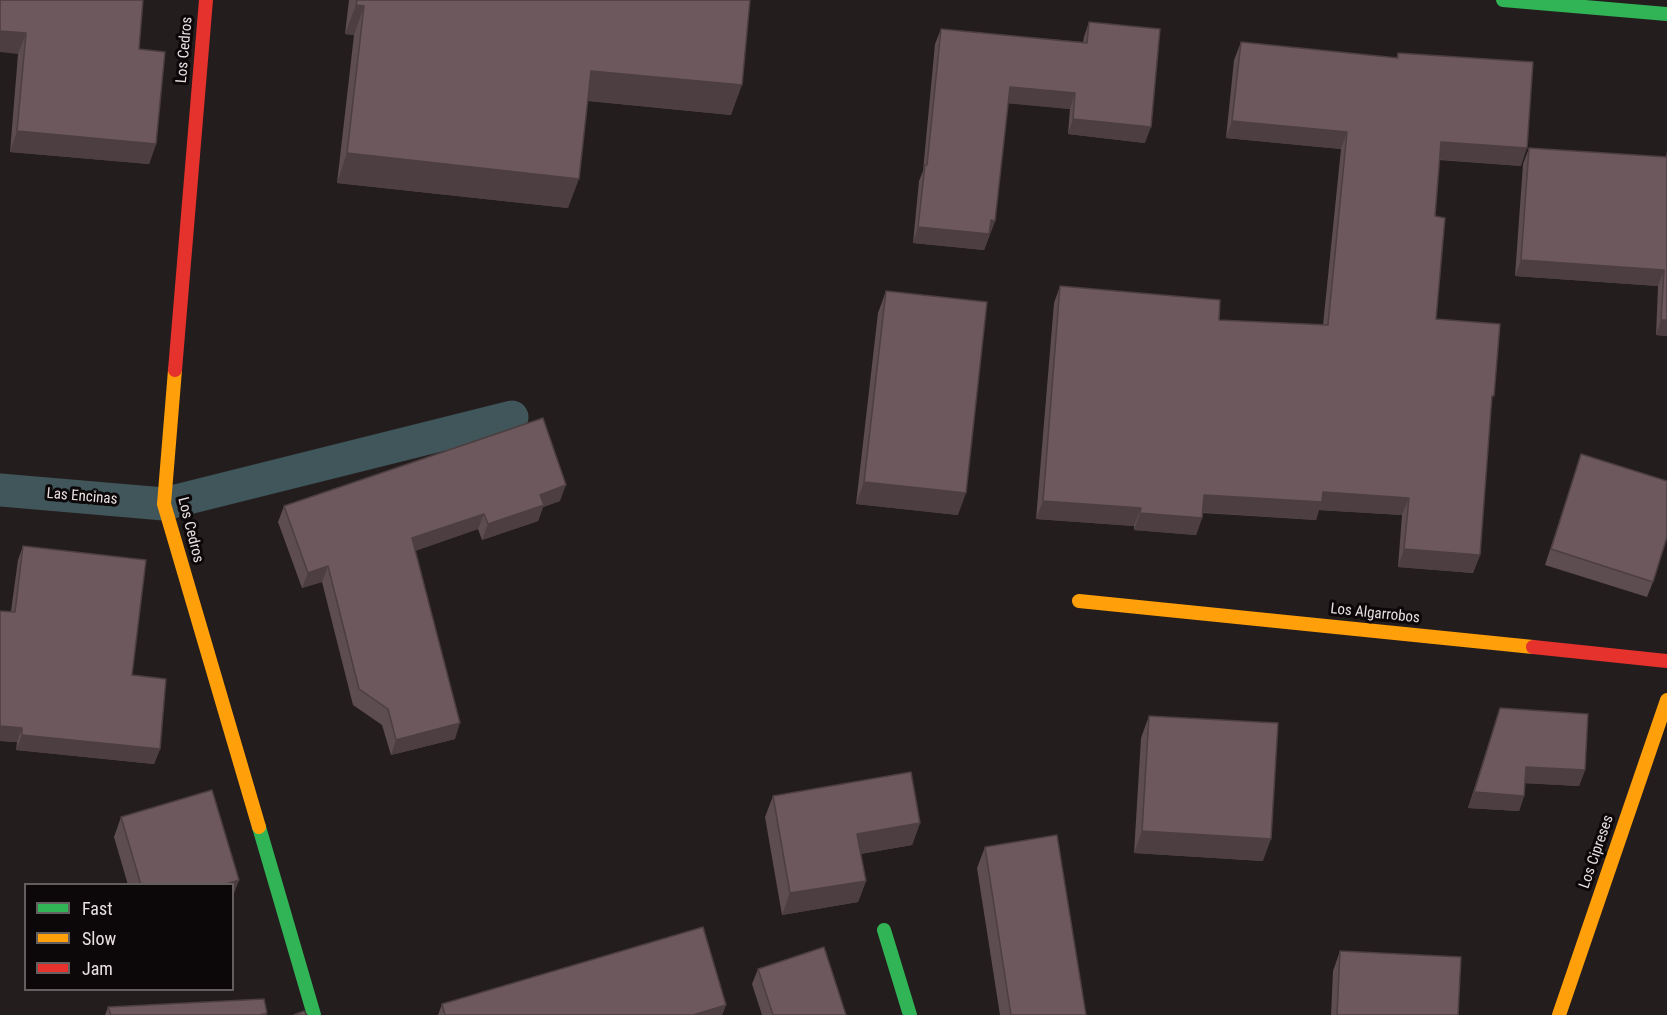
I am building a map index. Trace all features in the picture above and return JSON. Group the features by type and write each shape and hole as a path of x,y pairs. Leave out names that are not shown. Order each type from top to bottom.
{"street":[{"name":"Los Cedros","path":"206,0 164,504 314,1015"},
{"path":"1503,0 1667,14"},
{"name":"Las Encinas","path":"0,490 164,504 512,417"},
{"name":"Los Algarrobos","path":"1079,601 1667,661"},
{"name":"Los Cipreses","path":"1559,1015 1667,700"},
{"path":"884,930 910,1015"}],"building":[{"path":"0,0 143,0 139,49 165,52 156,144 17,131 26,33 0,31"},
{"path":"357,0 750,0 742,85 591,71 579,179 347,153 364,6 356,5"},
{"path":"1089,22 1160,29 1151,127 1073,119 1075,93 1010,87 995,221 991,220 989,234 918,227 941,29 1087,43"},
{"path":"1241,42 1398,58 1398,53 1533,62 1527,148 1441,142 1435,216 1445,218 1436,319 1500,324 1480,555 1404,549 1409,498 1323,492 1322,502 1204,495 1202,518 1140,513 1141,508 1043,501 1060,286 1220,300 1219,320 1328,325 1347,132 1232,121"},
{"path":"1529,148 1667,157 1667,320 1661,320 1664,270 1521,260"},
{"path":"886,291 987,302 966,493 864,482"},
{"path":"543,418 566,485 540,495 544,505 488,524 484,514 412,538 460,723 396,740 388,709 359,689 328,566 308,573 284,506"},
{"path":"1581,454 1667,481 1667,537 1653,582 1551,549"},
{"path":"23,546 146,560 132,675 166,679 160,749 22,735 22,728 0,726 0,611 15,612"},
{"path":"1500,708 1588,714 1585,770 1526,767 1524,796 1474,792"},
{"path":"1149,716 1278,723 1271,839 1142,831"},
{"path":"911,772 920,823 857,834 866,881 790,893 773,796"},
{"path":"212,790 239,880 229,883 140,883 121,817"},
{"path":"1057,835 1086,1015 1011,1015 985,847"},
{"path":"703,927 726,1005 693,1015 445,1015 442,1004"},
{"path":"824,947 846,1015 773,1015 758,969"},
{"path":"1340,951 1461,957 1458,1015 1337,1015"},
{"path":"264,999 267,1013 260,1015 111,1015 108,1007"},
{"path":"304,1011 307,1015 294,1015"}],"traffic: fast":[{"path":"1503,0 1667,14"},
{"path":"259,827 314,1015"},
{"path":"884,930 910,1015"}],"traffic: slow":[{"path":"175,370 164,504 259,827"},
{"path":"1079,601 1533,647"},
{"path":"1559,1015 1667,700"}],"traffic: jam":[{"path":"175,370 206,0"},
{"path":"1533,647 1667,661"}]}
